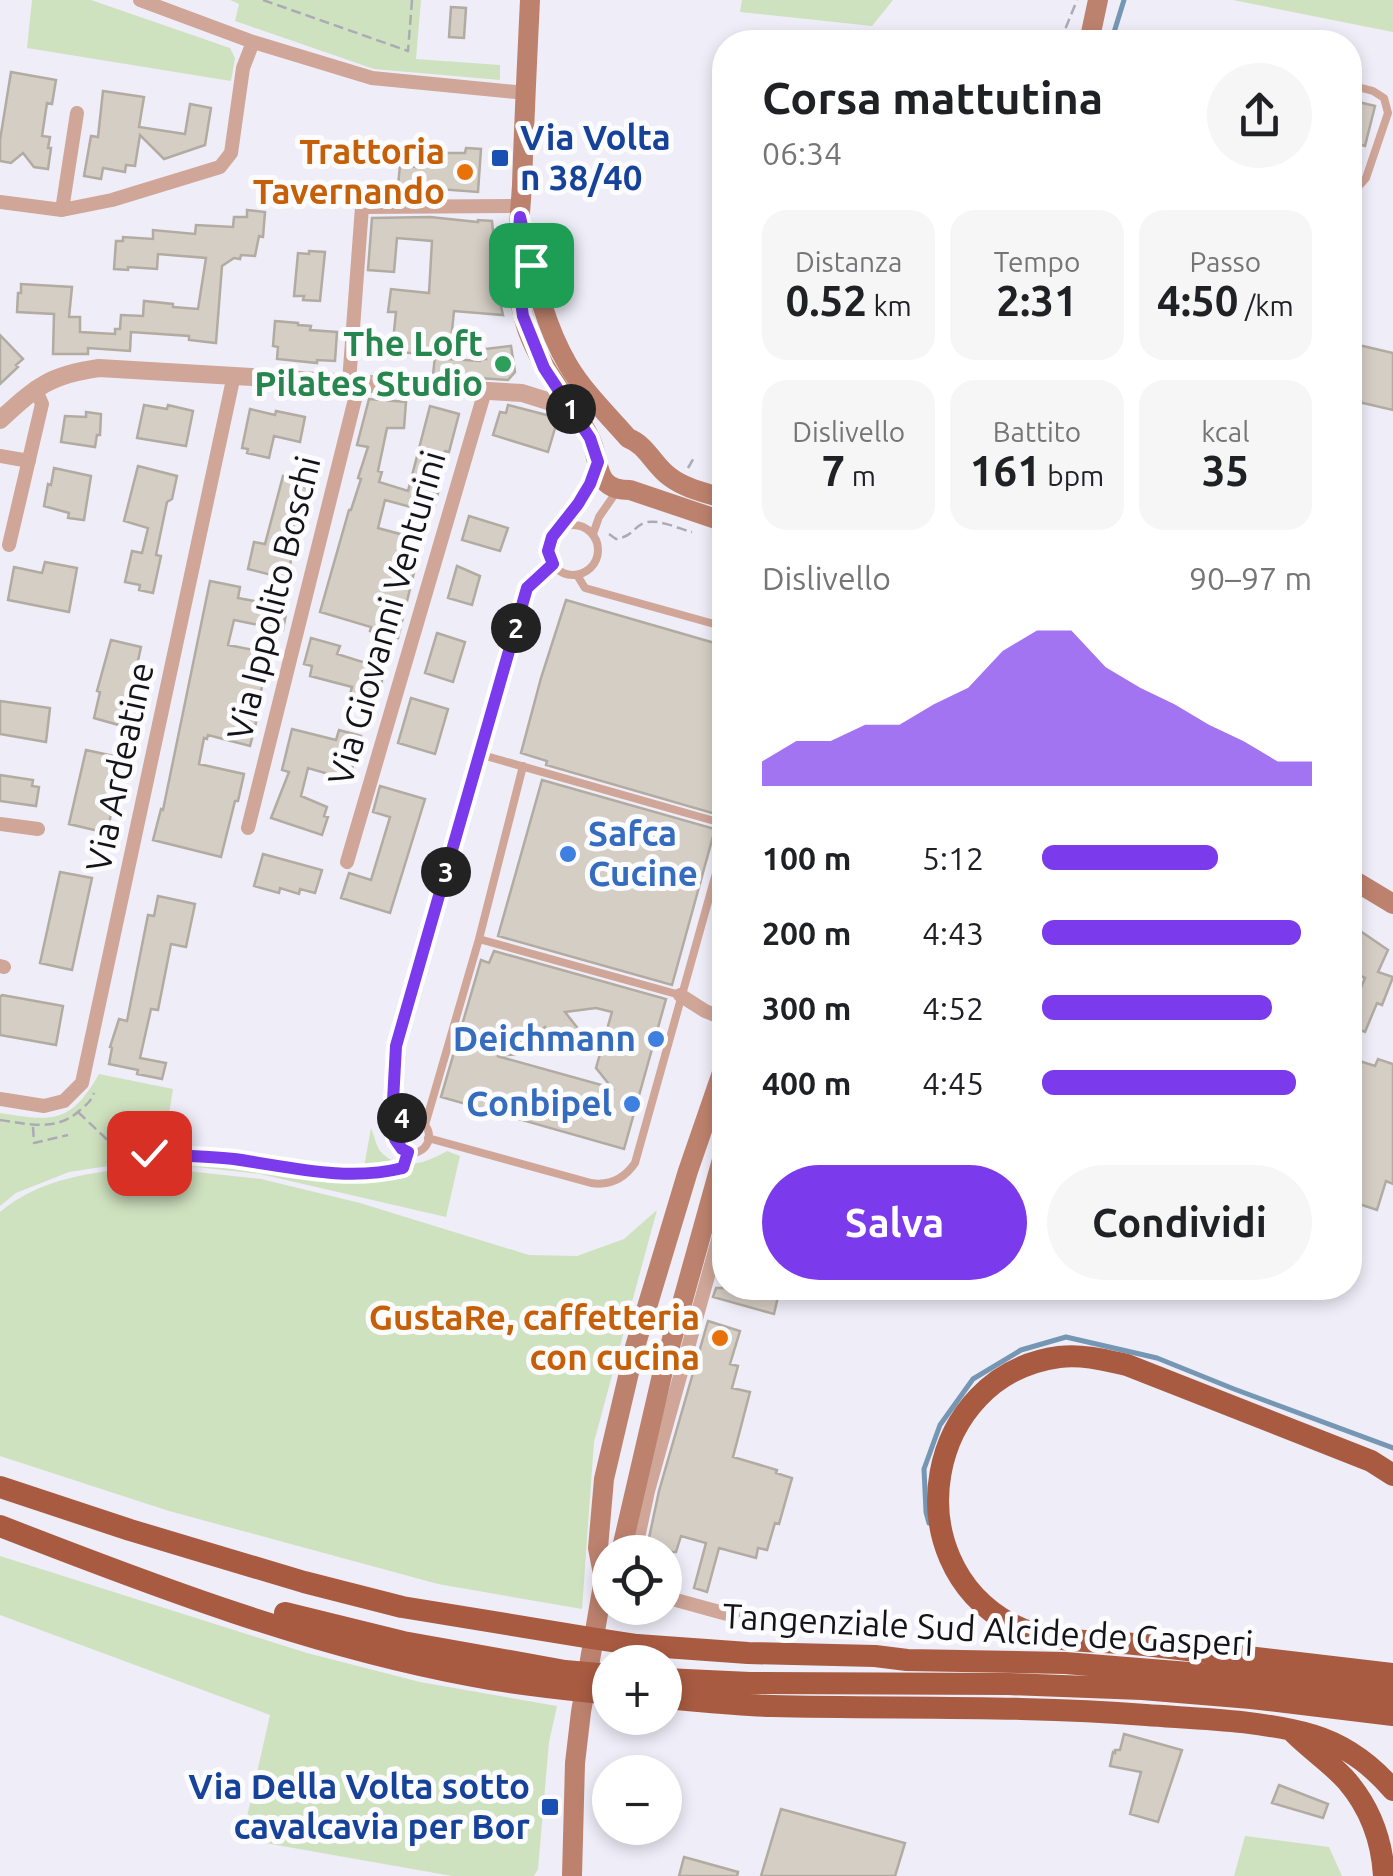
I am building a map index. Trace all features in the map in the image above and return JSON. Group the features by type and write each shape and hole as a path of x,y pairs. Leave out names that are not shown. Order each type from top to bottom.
{"highway":[{"path":"1393,1475 1371,1461 1127,1365 1060,1357 1014,1372 988,1388 954,1432 938,1481 942,1534 952,1562 985,1606 1013,1624 1062,1640 1143,1644 1393,1674"},
{"name":"Tangenziale Sud Alcide de Gasperi","path":"0,1487 304,1582 402,1607 483,1622 637,1644 907,1660 1065,1663 1251,1678 1393,1696"},
{"path":"0,1525 296,1616 592,1689"},
{"path":"875,1656 902,1646 1145,1654 1169,1648"},
{"path":"564,1680 592,1677"},
{"name":"Tangenziale Sud Alcide de Gasperi","path":"682,1680 1142,1689 1393,1715"},
{"path":"682,1699 769,1706 1100,1711 1236,1722 1330,1741 1379,1774 1393,1790"},
{"path":"1291,1731 1345,1779 1364,1804 1378,1834 1384,1876"}],"main road":[{"path":"530,0 516,268 519,298 536,352 590,438 602,480 712,518"},
{"path":"1090,30 1098,0"},
{"path":"520,211 531,265 552,332 569,366 628,438 645,448 649,458 669,477 712,495"},
{"path":"598,462 604,446 628,438"},
{"path":"624,490 637,487 648,474 649,458"},
{"path":"1362,885 1393,904"},
{"path":"599,1535 604,1479 635,1347 712,1102"},
{"path":"626,1535 662,1375 712,1196"},
{"path":"572,1876 575,1763 598,1625"}],"street":[{"path":"140,0 253,42 372,78 526,93"},
{"path":"0,202 62,210 112,200 220,166 231,153 243,68 253,42"},
{"path":"62,210 77,112"},
{"name":"Via Ippolito Boschi","path":"248,828 354,383 362,207 520,211"},
{"path":"0,420 35,388 51,379 99,368 522,393 570,408"},
{"name":"Via Ardeatine","path":"0,1099 44,1106 64,1101 82,1083 234,375"},
{"path":"522,393 542,384 569,383 586,406 603,409"},
{"path":"9,545 42,404 35,388"},
{"name":"Via Giovanni Venturini","path":"346,862 485,391"},
{"path":"0,456 29,461"},
{"path":"0,824 38,829"},
{"path":"680,995 712,1013"},
{"path":"639,1535 712,1261"},
{"path":"682,1602 756,1622"}],"lane":[{"path":"1362,88 1384,98 1388,114 1362,182"},
{"path":"556,532 575,525 593,534 598,548 590,568 577,575 566,574 553,564 548,551 556,532 590,484 598,462"},
{"path":"593,534 598,516 624,490"},
{"path":"404,1120 393,1101 396,1046 527,588 553,564"},
{"path":"577,575 586,588 712,622"},
{"path":"480,754 712,820"},
{"path":"425,1126 416,1119 404,1120 395,1139 402,1149 416,1152 428,1138 425,1126 479,938 519,765"},
{"path":"428,1138 591,1183 616,1181 624,1176 635,1163 712,885"},
{"path":"479,938 680,995"}],"path":[{"path":"263,0 408,51 412,0"},
{"path":"1065,30 1077,0"},
{"path":"598,516 607,522 608,533 616,538 630,534 646,522 695,533"},
{"path":"78,1112 118,1150 133,1152 230,1159 338,1175 377,1174 403,1168 408,1152"},
{"path":"33,1125 34,1144 68,1135"}],"green space":[{"path":"32,0 91,0 230,48 235,58 231,81 27,48"},
{"path":"230,0 421,0 416,59 500,65 500,80 374,69 235,21 239,4"},
{"path":"742,0 893,0 872,26 740,12"},
{"path":"1233,0 1393,0 1393,32"},
{"path":"99,1074 173,1089 164,1145 364,1167 371,1128 380,1151 396,1162 413,1164 447,1151 460,1156 446,1217 260,1174 141,1161 69,1172 16,1193 0,1206 0,1113 58,1116 79,1103"},
{"path":"141,1166 261,1179 360,1203 529,1255 577,1256 624,1239 657,1210 594,1442 582,1609 438,1584 169,1511 0,1456 0,1212 49,1184"},
{"path":"0,1556 307,1653 420,1682 557,1706 549,1742 538,1869 534,1876 452,1876 242,1839 270,1715 0,1615"},
{"path":"1245,1836 1329,1847 1342,1876 1234,1876"}],"building":[{"path":"451,7 466,8 464,38 449,37"},
{"path":"11,72 56,80 52,104 47,103 42,136 50,137 48,169 34,167 23,153 11,163 0,161"},
{"path":"103,91 144,97 139,127 185,134 190,104 211,108 205,145 164,159 140,135 135,166 126,165 125,172 103,168 101,179 84,176 91,136 98,137"},
{"path":"1362,103 1375,106 1365,146 1362,145"},
{"path":"466,148 481,149 478,192 398,186 400,165 416,167 416,161 434,162 435,153 465,153"},
{"path":"247,210 265,212 263,237 259,236 255,256 241,255 222,266 216,343 189,340 189,336 131,332 130,351 88,348 88,354 53,354 54,314 17,312 21,284 72,287 69,317 80,317 80,332 115,334 115,329 120,329 121,315 143,316 144,301 198,309 206,258 158,254 157,269 114,269 116,241 123,241 123,237 153,239 153,230 195,234 196,225 233,227 234,217 247,217"},
{"path":"372,218 492,221 494,275 503,315 454,311 449,359 480,361 486,359 485,349 511,346 515,372 508,380 433,375 435,356 392,351 396,312 388,312 391,289 429,293 432,241 397,238 394,272 368,270"},
{"path":"325,252 320,301 294,296 298,253"},
{"path":"275,321 337,332 335,361 277,359 278,347 273,346"},
{"path":"0,335 23,359 0,384"},
{"path":"1362,346 1393,353 1393,410 1362,403"},
{"path":"369,399 406,402 404,428 387,428 378,471 382,472 379,482 408,491 430,406 459,414 434,492 438,493 433,513 385,500 378,528 422,540 398,638 320,612 361,479 358,478 368,447 357,445"},
{"path":"144,405 193,411 186,446 137,438"},
{"path":"508,405 558,418 548,452 493,435 500,412 506,413"},
{"path":"250,409 305,417 300,442 274,436 269,458 247,453 248,449 242,448"},
{"path":"86,412 101,414 95,447 61,442 65,416 86,417"},
{"path":"138,466 177,476 156,555 161,556 153,593 125,582 132,551 142,553 148,528 124,521"},
{"path":"54,468 91,476 84,520 68,518 69,513 44,506"},
{"path":"283,476 305,482 304,487 313,489 304,524 295,522 288,550 293,551 287,579 248,569 254,542 265,544"},
{"path":"469,516 508,528 500,551 462,540"},
{"path":"45,562 77,568 69,612 8,600 14,567 42,573"},
{"path":"457,566 480,576 472,605 448,598"},
{"path":"210,581 240,587 238,598 288,603 283,630 234,620 228,645 269,653 250,746 208,735 204,738 199,764 244,774 221,857 153,840 163,810"},
{"path":"566,600 712,642 712,813 546,765 547,761 521,753"},
{"path":"437,633 465,642 453,682 425,673"},
{"path":"311,638 340,646 337,654 385,669 375,707 348,701 352,687 310,676 312,666 304,664"},
{"path":"111,640 141,647 129,718 122,726 94,718"},
{"path":"411,698 448,709 435,754 398,743"},
{"path":"0,701 50,708 46,742 0,734"},
{"path":"292,729 336,740 339,730 361,736 349,780 308,768 301,796 327,807 322,835 271,818 289,772 282,770"},
{"path":"86,750 123,758 107,833 69,824"},
{"path":"0,775 33,780 32,786 39,787 36,806 0,801"},
{"path":"542,780 712,828 672,985 498,936"},
{"path":"380,786 425,799 390,913 341,898 349,873 371,880 390,817 373,812"},
{"path":"263,854 322,870 315,893 300,889 299,894 280,888 279,893 254,886"},
{"path":"60,872 92,878 72,970 40,963"},
{"path":"158,896 195,904 186,947 171,944 158,1010 151,1009 140,1058 166,1063 162,1079 109,1064 119,1019 127,1021 148,915 154,916"},
{"path":"1362,932 1388,950 1378,972 1393,977 1365,1032 1362,985"},
{"path":"494,951 666,999 624,1149 441,1097 481,960 489,963","holes":["596,1008 612,1012 596,1068 612,1088 497,1056 520,1054 545,1027 560,1051 590,1044 565,1012"]},
{"path":"2,995 63,1006 56,1045 0,1035"},
{"path":"1378,1059 1393,1064 1393,1184 1386,1181 1377,1210 1362,1205 1362,1062 1375,1066"},
{"path":"724,1300 777,1300 774,1314"},
{"path":"708,1321 740,1331 730,1364 738,1366 732,1388 750,1392 733,1457 792,1478 767,1550 758,1548 756,1558 719,1548 707,1592 694,1588 706,1543 682,1535 650,1535"},
{"path":"1124,1734 1182,1750 1158,1822 1130,1814 1141,1772 1110,1766"},
{"path":"1279,1785 1328,1804 1323,1818 1272,1803"},
{"path":"781,1809 905,1843 895,1876 761,1876"},
{"path":"684,1857 738,1872 737,1876 679,1876"}],"waterway":[{"path":"1115,30 1124,0"},
{"path":"929,1523 924,1469 940,1425 973,1379 1021,1350 1066,1337 1157,1358 1393,1448"}],"place":[{"name":"Via Volta n 38/40","path":"500,158"},
{"name":"Trattoria Tavernando","path":"465,172"},
{"name":"The Loft Pilates Studio","path":"503,364"},
{"name":"Safca Cucine","path":"568,854"},
{"name":"Deichmann","path":"656,1039"},
{"name":"Conbipel","path":"632,1104"},
{"name":"GustaRe, caffetteria con cucina","path":"720,1338"},
{"name":"Via Della Volta sotto cavalcavia per Bor","path":"550,1807"}],"route":[{"path":"149,1153 230,1159 338,1175 377,1174 403,1168 408,1152 395,1139 404,1120 393,1101 396,1046 527,588 553,564 548,551 552,537 578,504 598,462 590,438 544,368 523,316 516,268 520,217 531,265"}]}
